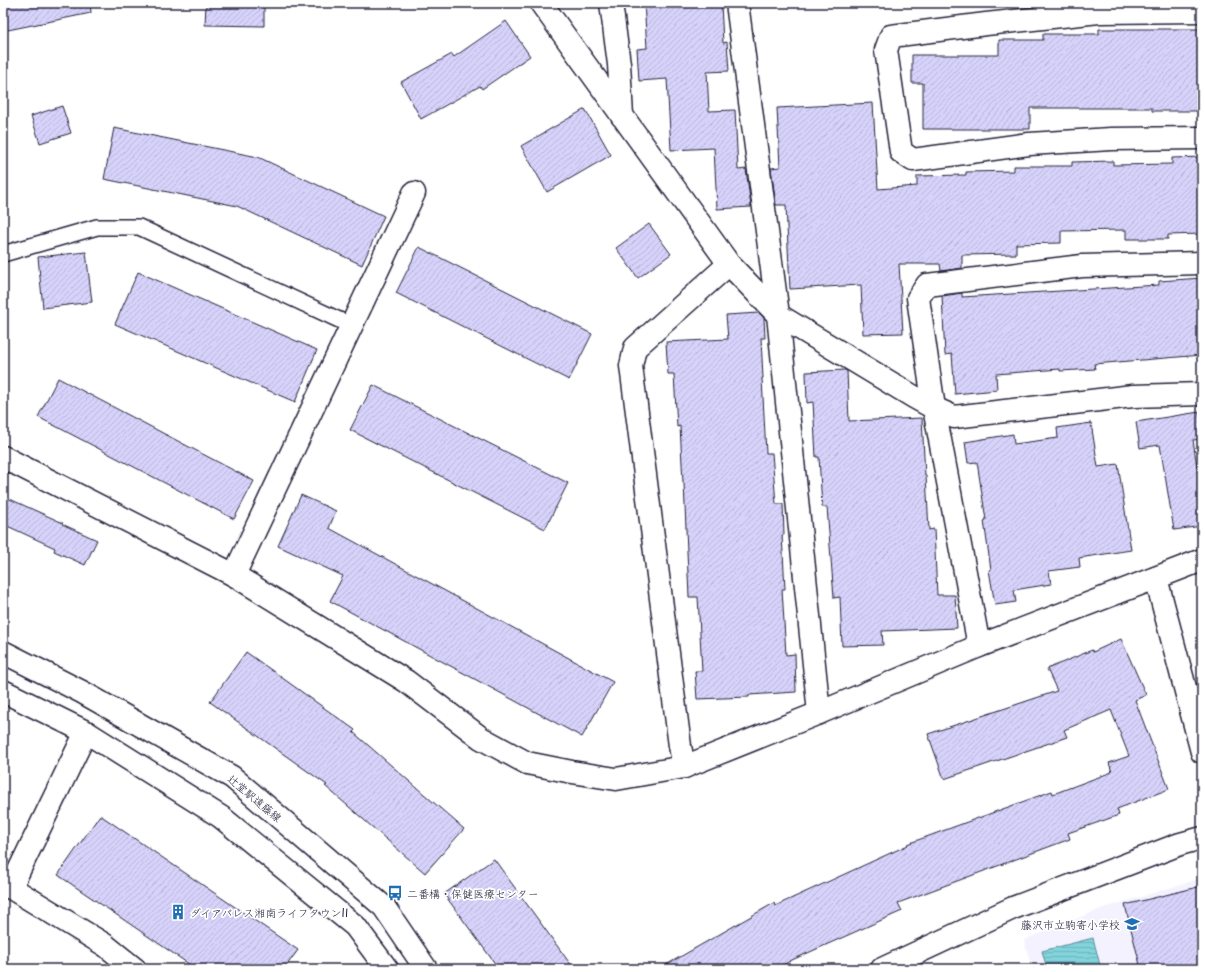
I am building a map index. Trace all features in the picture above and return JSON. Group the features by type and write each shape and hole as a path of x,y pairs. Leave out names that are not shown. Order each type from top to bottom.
{"street":[{"path":"541,3 729,264 778,315 934,408 954,417 1133,396 1202,394"},
{"path":"611,3 619,64 622,116"},
{"path":"737,3 778,315 819,713"},
{"path":"1202,11 1099,12 986,24 891,36 886,50 901,152 913,160 1029,144 1111,139 1202,138"},
{"path":"234,575 414,193"},
{"path":"684,767 631,366 635,348 729,264"},
{"path":"979,646 934,408 918,298 927,285 1082,266 1202,264"},
{"path":"3,457 234,575 406,681 481,738 527,763 572,772 616,778 684,767 819,713 979,646 1202,560"},
{"path":"1156,578 1202,752"},
{"name":"辻堂駅遠藤線","path":"3,652 82,692 232,777 384,907 426,969"},
{"path":"3,691 86,732 220,817 355,926 387,969"},
{"path":"86,732 7,885 105,945 135,969"},
{"path":"882,969 1013,908 1180,844 1202,838"}],"lane":[{"path":"3,254 96,227 139,227 352,326"}],"shaded area":[{"name":"藤沢市立駒寄小学校","path":"1202,878 1202,969 1032,969 1024,940 1101,909"}],"water":[{"path":"1093,938 1101,969 1047,969 1042,951"}],"building":[{"path":"3,3 90,3 91,13 3,31"},
{"path":"206,3 264,3 264,26 205,25"},
{"path":"644,3 721,3 723,43 727,42 729,71 707,72 709,111 735,110 738,170 746,169 751,207 717,209 714,148 671,150 667,79 639,81 637,49 647,48"},
{"path":"506,21 530,56 482,89 480,86 421,119 401,82 452,54 454,57"},
{"path":"1099,29 1202,29 1202,57 1199,57 1199,111 1152,111 1152,108 1030,108 1030,129 923,129 923,83 912,83 912,55 999,55 999,40 1043,40 1043,34 1099,34"},
{"path":"873,103 878,189 917,186 917,176 966,175 966,172 1014,171 1014,166 1072,166 1072,162 1113,161 1113,165 1172,164 1172,158 1202,157 1202,234 1168,235 1168,239 1126,239 1126,230 1061,231 1061,243 1016,244 1016,254 962,255 962,268 941,271 940,264 899,264 903,333 863,334 861,285 790,289 786,205 776,205 771,168 780,167 777,108"},
{"path":"62,106 71,133 40,143 31,116"},
{"path":"585,109 611,155 547,192 521,146"},
{"path":"114,128 258,157 384,216 362,265 237,206 104,179"},
{"path":"649,224 671,254 638,278 616,248"},
{"path":"419,247 592,334 569,380 396,293"},
{"path":"86,252 92,302 43,308 38,257"},
{"path":"138,272 317,350 295,402 115,324"},
{"path":"1202,278 1202,355 1094,364 1095,369 1060,371 1060,369 996,374 997,390 955,394 952,354 945,355 942,296 962,293 962,297 1159,285 1159,281"},
{"path":"759,313 764,318 765,338 761,338 766,453 772,453 776,504 783,504 784,535 782,535 785,589 782,589 786,655 795,654 796,692 749,695 749,697 697,699 695,671 702,671 698,597 689,597 680,426 677,427 674,374 668,374 666,342 728,339 726,315"},
{"path":"847,371 849,421 922,418 929,530 934,529 937,595 955,595 957,628 882,631 883,645 842,646 840,597 834,598 827,507 822,507 819,457 816,457 813,402 807,403 806,372"},
{"path":"58,378 254,481 234,519 38,417"},
{"path":"373,385 568,483 545,529 350,430"},
{"path":"1199,412 1202,428 1202,439 1193,440 1202,500 1202,526 1174,530 1160,445 1140,448 1136,422"},
{"path":"1091,423 1098,467 1118,464 1131,550 1079,558 1080,567 1049,571 1051,584 1014,590 1016,602 995,605 989,570 991,570 984,521 986,520 977,462 968,463 965,442 1013,434 1014,444 1058,438 1057,428"},
{"path":"301,495 336,511 329,528 613,682 582,737 330,601 343,576 278,546"},
{"path":"3,496 97,540 85,565 54,551 55,548 3,524"},
{"path":"1121,639 1146,695 1135,700 1169,789 1117,809 1119,815 1068,833 1070,839 898,903 902,911 792,960 776,969 659,969 774,903 775,906 908,845 907,844 1052,791 1053,794 1112,772 1109,763 1129,756 1111,710 1064,730 1067,737 944,779 928,734 1057,691 1047,669 1092,650 1093,652"},
{"path":"246,652 355,730 353,732 464,829 425,873 325,786 327,785 210,702"},
{"name":"ダイアパレス湘南ライフタウンII","path":"100,815 298,950 284,969 196,969 58,875"},
{"path":"494,859 574,969 499,969 444,894"},
{"path":"1202,886 1202,965 1187,969 1141,969 1125,905"}],"place":[{"name":"二番構・保健医療センター","path":"395,893"},
{"name":"ダイアパレス湘南ライフタウンII","path":"178,912"},
{"name":"藤沢市立駒寄小学校","path":"1132,924"}]}
